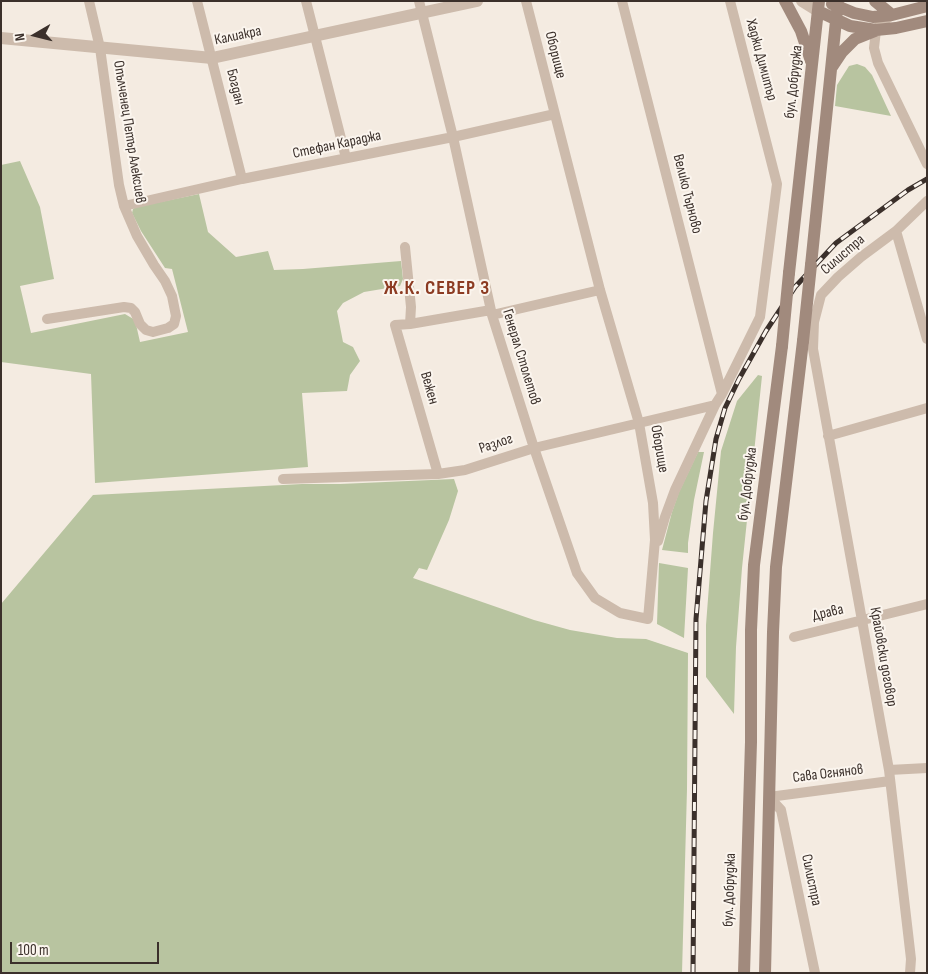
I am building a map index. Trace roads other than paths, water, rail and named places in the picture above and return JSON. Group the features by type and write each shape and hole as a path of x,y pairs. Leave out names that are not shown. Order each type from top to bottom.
{"main road":[{"path":"785,1 801,31 812,66"},
{"path":"875,1 892,15"},
{"path":"834,3 854,13 872,17 892,15 927,6"},
{"path":"765,973 776,567 811,265 836,20 834,3"},
{"path":"818,6 836,20 850,26 876,30 896,28 927,21"},
{"name":"бул. Добруджа","path":"744,973 751,742 750,630 754,565 782,346 818,6"},
{"path":"830,69 842,52 855,39 876,30"},
{"path":"800,174 820,177"}],"street":[{"name":"Опълченец Петър Алексиев","path":"47,319 124,307 131,308 135,312 140,324 146,330 152,332 168,328 174,324 176,316 172,296 165,281 137,236 124,206 119,185 100,48 89,1"},
{"name":"Богдан","path":"197,1 242,179"},
{"path":"306,1 346,158"},
{"name":"Калиакра","path":"1,38 212,58 316,36 420,7 478,1"},
{"name":"Оборище","path":"526,1 600,290 639,422 653,504 655,540 648,619"},
{"name":"Велико Търново","path":"622,1 722,394"},
{"name":"Хаджи Димитър","path":"722,394 760,317 778,184 730,1"},
{"path":"802,1 818,6"},
{"name":"Генерал Столетов","path":"420,7 453,136 492,312 534,448 577,573 596,598 620,613 648,619"},
{"path":"892,15 881,23 876,30 874,48 878,62 926,162"},
{"name":"Стефан Караджа","path":"124,206 242,179 555,114"},
{"name":"Силистра","path":"813,349 814,322 821,295 838,277 861,257 896,232 927,202"},
{"path":"896,232 927,339"},
{"path":"405,247 411,307 410,324 492,312 600,290"},
{"name":"Вежен","path":"410,324 395,325 438,474"},
{"name":"Крайовски договор","path":"813,349 890,781 908,933 910,973"},
{"path":"654,559 665,517 672,499 715,405 722,394"},
{"name":"Разлог","path":"283,479 438,474 465,470 534,448 715,405"},
{"path":"828,436 927,408"},
{"name":"Драва","path":"794,636 927,604"},
{"path":"888,770 927,768"},
{"name":"Сава Огнянов","path":"769,796 890,781"},
{"name":"Силистра","path":"769,796 781,810 815,973"}],"railway":[{"path":"693,973 696,619 706,501 716,439 725,408 766,331 795,287 836,243 908,190 927,179"}],"district":[{"name":"Ж.К. СЕВЕР 3","path":"437,289"}]}
